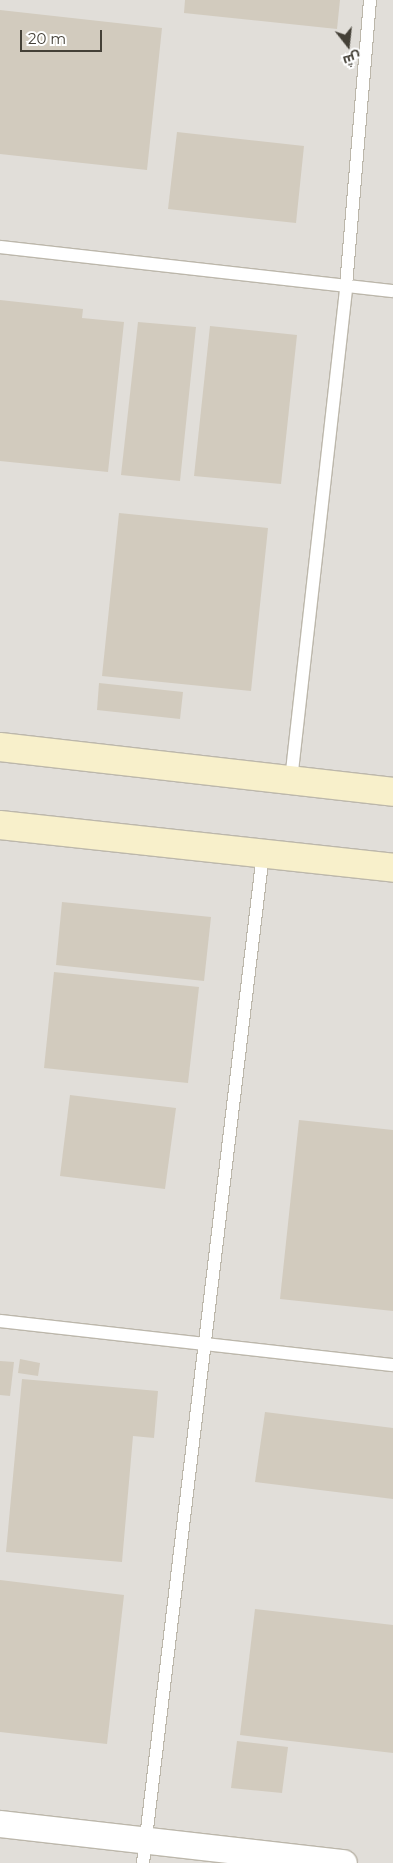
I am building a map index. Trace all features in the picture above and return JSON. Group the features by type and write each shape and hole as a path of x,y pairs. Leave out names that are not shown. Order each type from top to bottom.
{"street":[{"path":"0,747 393,792"},
{"path":"0,825 393,868"},
{"path":"0,1824 145,1852 344,1863"}],"lane":[{"path":"292,780 346,286 370,0"},
{"path":"0,247 393,291"},
{"path":"145,1852 263,854"},
{"path":"0,1321 393,1365"}],"shaded area":[{"path":"0,0 393,0 393,1863 0,1863"}],"building":[{"path":"185,0 340,0 337,29 184,13"},
{"path":"0,10 162,28 147,170 0,154"},
{"path":"177,132 304,146 296,223 168,209"},
{"path":"0,300 83,309 82,318 124,322 108,472 0,461"},
{"path":"138,322 196,327 180,481 121,475"},
{"path":"210,326 297,335 281,484 194,476"},
{"path":"119,513 268,528 251,691 102,676"},
{"path":"99,683 183,692 180,719 97,710"},
{"path":"62,902 211,917 204,981 56,965"},
{"path":"54,972 199,987 188,1083 44,1068"},
{"path":"70,1095 176,1108 165,1189 60,1176"},
{"path":"299,1120 393,1130 393,1311 280,1299"},
{"path":"20,1359 40,1363 38,1376 18,1373"},
{"path":"0,1361 14,1362 10,1396 0,1395"},
{"path":"22,1379 158,1391 154,1438 133,1436 122,1562 6,1552"},
{"path":"265,1412 393,1428 393,1499 255,1482"},
{"path":"0,1580 124,1595 107,1744 0,1732"},
{"path":"255,1609 393,1625 393,1753 240,1735"},
{"path":"237,1741 288,1747 282,1793 231,1788"}]}
